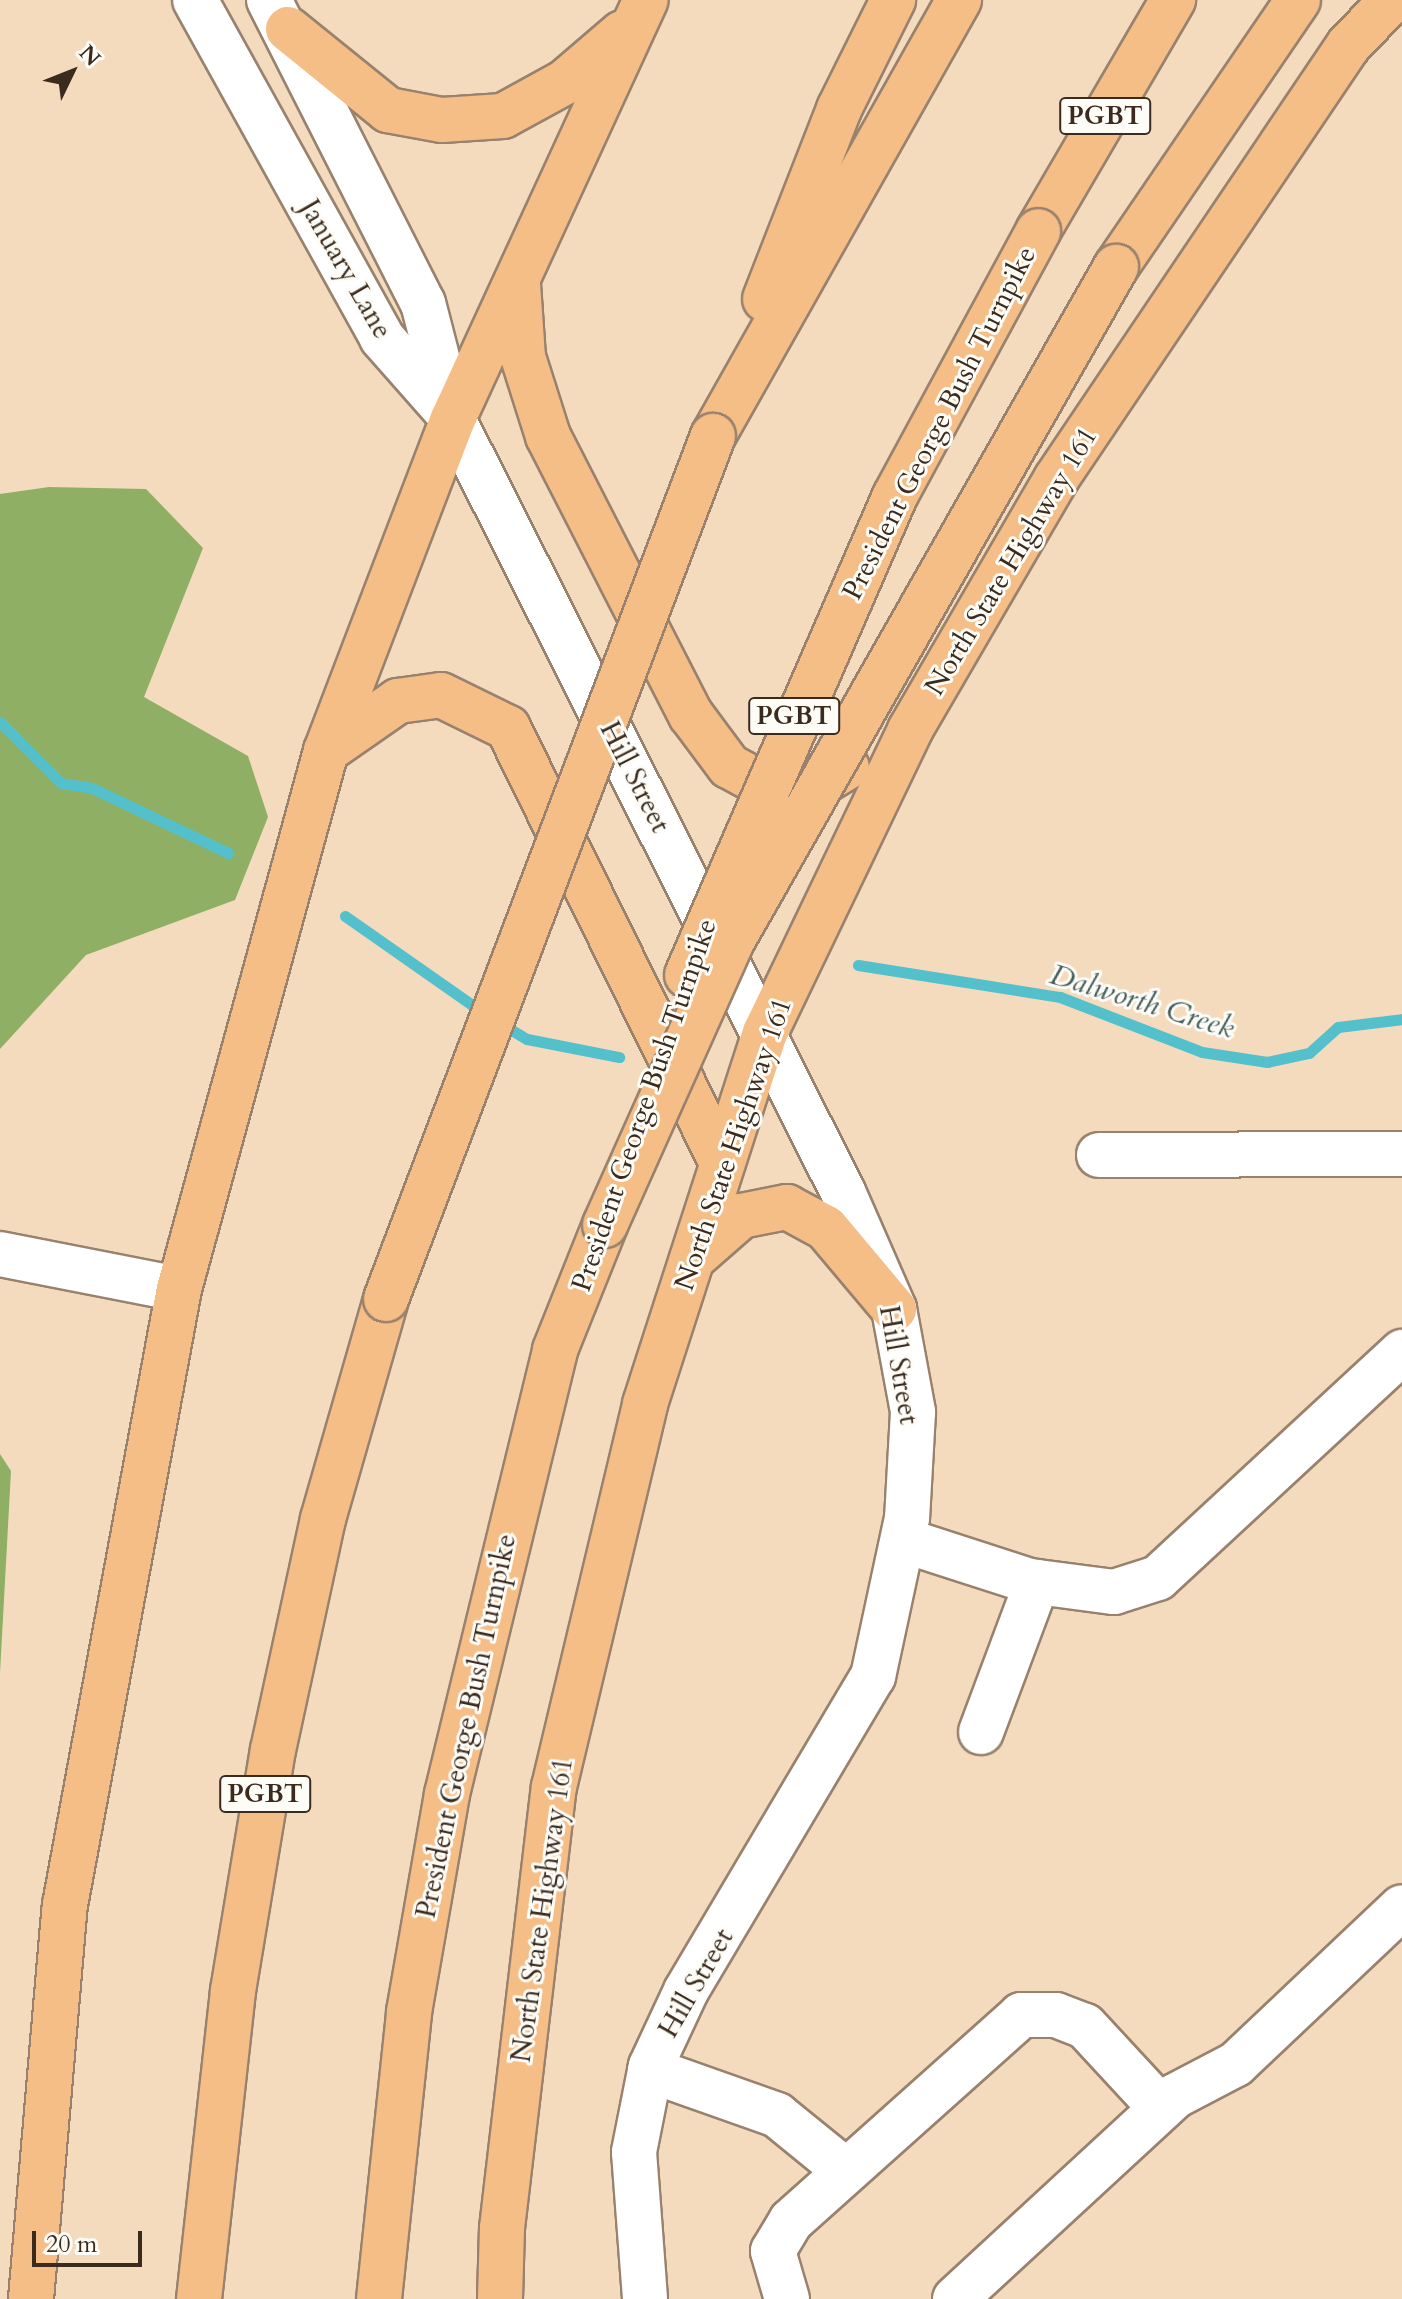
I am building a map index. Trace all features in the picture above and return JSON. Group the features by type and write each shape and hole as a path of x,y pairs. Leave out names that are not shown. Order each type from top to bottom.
{"main road":[{"path":"713,436 839,109 893,0"},
{"name":"PGBT","path":"199,2299 233,1991 273,1750 323,1519 386,1299 713,436 959,0"},
{"name":"President George Bush Turnpike","path":"379,2299 409,2012 447,1794 555,1350 605,1225 694,952 791,722 895,496 1038,231 1173,0"},
{"path":"605,1225 732,941 1116,267 1298,0"},
{"name":"North State Highway 161","path":"500,2299 502,2228 554,1787 645,1404 721,1161 765,1033 910,730 1056,479 1348,46 1392,0"},
{"path":"278,14 388,110 442,120 503,116 565,82 638,13"},
{"path":"31,2299 65,1905 179,1289 326,751 453,419 638,13"},
{"path":"518,278 523,357 548,436 691,715 729,766 775,791 811,789 910,730"},
{"path":"326,751 398,701 441,695 508,728 721,1161"},
{"path":"692,1259 741,1216 787,1207 826,1228 894,1309"}],"street":[{"name":"January Lane","path":"195,0 382,338 453,419"},
{"name":"January Lane","path":"278,14 423,303 453,419"},
{"name":"Hill Street","path":"453,419 765,1033 894,1309 913,1412 903,1540 873,1676 686,1991 650,2070 634,2152 645,2299"},
{"path":"1099,1155 1402,1154"},
{"path":"0,1254 179,1289"},
{"path":"903,1540 1037,1582 1114,1592 1158,1578 1402,1352"},
{"path":"981,1732 1037,1582"},
{"path":"955,2299 1161,2108 1236,2064 1402,1907"},
{"path":"787,2299 773,2251 791,2221 1021,2015 1056,2015 1085,2026 1161,2108"},
{"path":"650,2070 777,2115 846,2171"}],"green space":[{"path":"49,487 146,489 203,548 144,697 248,756 268,817 235,900 86,955 0,1049 0,494"},
{"path":"0,1454 11,1471 0,1673"}],"waterway":[{"name":"Dalworth Creek","path":"0,722 61,783 92,788 228,853"},
{"name":"Dalworth Creek","path":"345,916 485,1014"},
{"name":"Dalworth Creek","path":"858,965 1060,997 1202,1052 1267,1062 1309,1053 1338,1027 1402,1019"},
{"name":"Dalworth Creek","path":"500,1023 527,1039 619,1057"}]}
